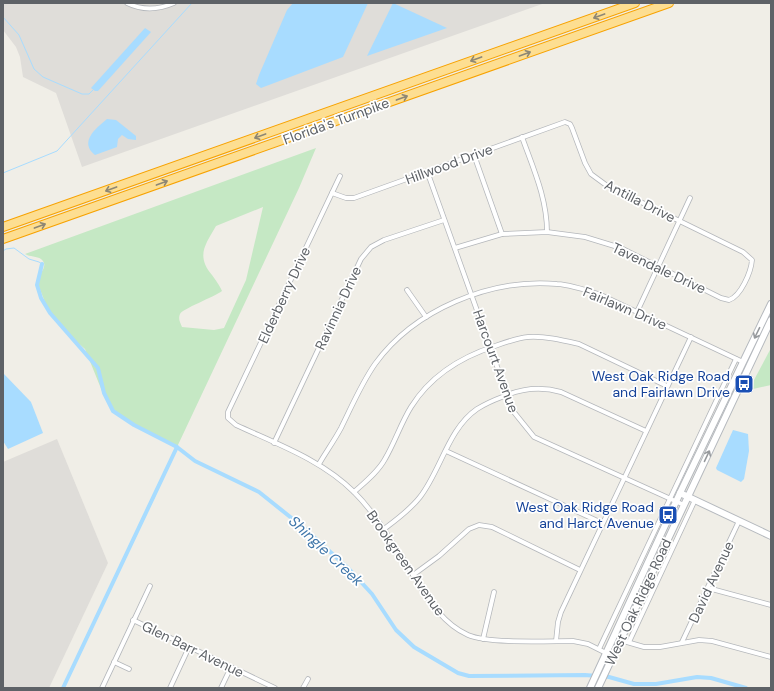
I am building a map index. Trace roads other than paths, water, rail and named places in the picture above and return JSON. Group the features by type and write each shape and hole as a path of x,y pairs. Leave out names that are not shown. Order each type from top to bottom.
{"highway":[{"name":"Florida's Turnpike","path":"3,227 635,3"},
{"name":"Florida's Turnpike","path":"3,239 669,3"}],"street":[{"path":"127,3 144,8 156,9 174,3"},
{"name":"Hillwood Drive","path":"332,193 346,198 354,198 565,122"},
{"name":"Antilla Drive","path":"565,122 570,124 585,163 591,174 606,185 625,195 743,252 752,260 751,266 738,295 729,300 721,298"},
{"path":"522,137 542,194 547,217 547,232"},
{"path":"474,155 502,234"},
{"name":"Harcourt Avenue","path":"427,171 489,348 508,394 513,411 534,437 684,505"},
{"name":"Elderberry Drive","path":"228,415 340,176"},
{"path":"637,312 690,198"},
{"name":"Ravinnia Drive","path":"274,443 361,258 371,247 384,240 444,220"},
{"name":"Tavendale Drive","path":"455,248 502,234 547,232 586,237 621,248 658,265 721,298"},
{"name":"Fairlawn Drive","path":"319,464 341,429 362,384 392,343 426,317 472,296 503,287 540,283 576,287 601,295 743,362"},
{"path":"407,290 426,317"},
{"name":"West Oak Ridge Road","path":"594,687 606,653 680,493 771,304"},
{"name":"West Oak Ridge Road","path":"594,687 601,680 610,662 771,320"},
{"path":"354,492 385,460 411,407 425,388 450,366 489,348 526,337 564,340 579,344 667,386"},
{"path":"556,641 558,622 561,612 690,337"},
{"path":"599,649 736,359"},
{"path":"729,409 729,402 747,364 743,362"},
{"path":"384,529 402,516 419,498 433,477 457,429 478,408 508,394 530,388 546,388 561,392 646,431"},
{"name":"Brookgreen Avenue","path":"228,415 231,422 236,425 319,464 354,492 384,529 413,575 443,617 468,635 484,640 574,641 588,644 606,653"},
{"path":"446,451 602,523"},
{"path":"680,493 771,536"},
{"path":"629,642 695,500"},
{"name":"David Avenue","path":"682,642 740,521"},
{"path":"413,575 439,556 463,533 479,525 492,527 580,570"},
{"path":"102,688 150,586"},
{"path":"637,587 637,598 618,637 620,640 644,647 660,647 682,642 712,640 771,657"},
{"path":"708,588 771,605"},
{"path":"484,640 494,592"},
{"name":"Glen Barr Avenue","path":"133,620 275,688"},
{"path":"170,688 189,648"},
{"path":"601,680 601,674 609,655 606,653"},
{"path":"114,662 129,669"},
{"path":"221,688 231,667"},
{"path":"303,688 308,679"}],"water":[{"path":"293,3 368,3 343,57 261,88 256,84 259,75 287,10"},
{"path":"393,3 447,28 367,56"},
{"path":"145,28 151,32 98,91 91,88"},
{"path":"107,119 116,120 136,136 136,140 128,139 122,135 118,139 117,147 95,155 90,150 88,145 90,136"},
{"path":"3,373 31,402 43,433 8,449 3,441"},
{"path":"733,430 748,434 749,451 744,479 741,482 717,470 716,468"}],"waterway":[{"path":"3,173 57,151 192,3"},
{"path":"3,17 19,35 34,69 43,77 82,94 89,94 93,90"},
{"name":"Shingle Creek","path":"3,251 14,248 29,259 42,264"},
{"name":"Shingle Creek","path":"42,264 37,285 41,298 50,313 98,368 104,393 113,411 134,425 177,447 195,461 259,492 304,528 349,569 372,594 396,630 414,647 458,673 469,676 585,675 609,677 634,684 656,684 697,677 711,678 746,688"},
{"path":"63,688 177,447"}],"place":[{"name":"West Oak Ridge Road and Fairlawn Drive","path":"744,384"},
{"name":"West Oak Ridge Road and Harct Avenue","path":"668,515"}]}
